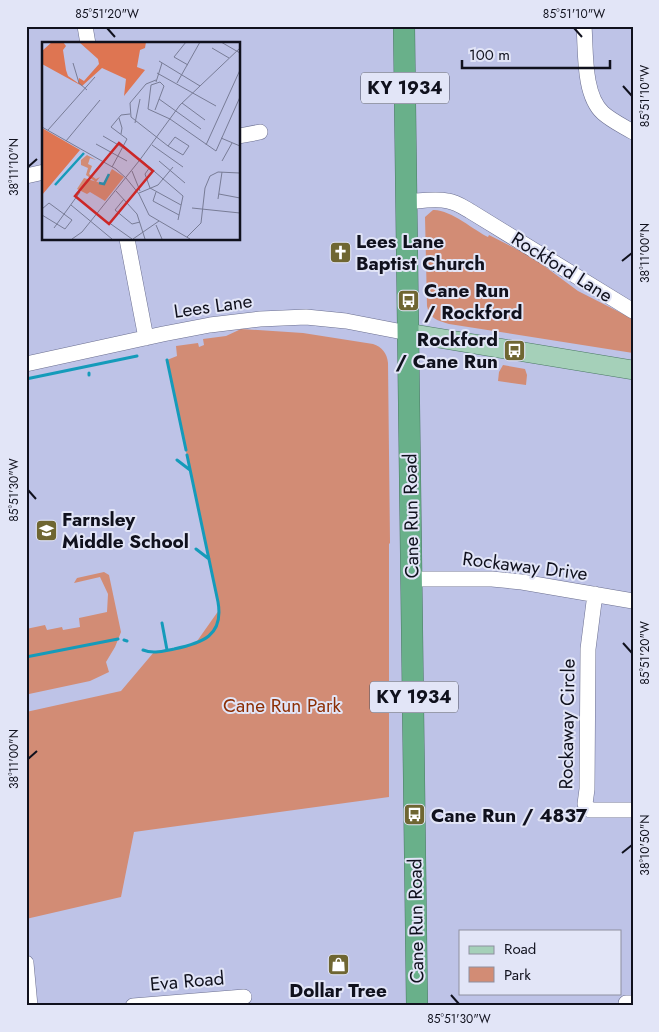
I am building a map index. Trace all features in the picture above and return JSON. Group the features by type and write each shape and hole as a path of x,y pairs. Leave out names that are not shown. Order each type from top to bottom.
{"highway":[{"name":"Cane Run Road","path":"404,26 417,1006"}],"main road":[{"path":"408,333 633,370"}],"street":[{"path":"85,26 88,42"},
{"path":"584,26 590,89 596,104 603,113 633,132"},
{"path":"240,136 260,132"},
{"path":"26,176 42,172"},
{"name":"Rockford Lane","path":"407,202 437,200 456,204 633,312"},
{"path":"127,240 146,338"},
{"name":"Lees Lane","path":"26,364 230,322 306,317 346,321 408,333"},
{"name":"Rockaway Drive","path":"412,579 492,579 522,582 633,601"},
{"name":"Rockaway Circle","path":"595,594 588,649 587,789 585,804 590,810 633,810"},
{"path":"26,963 30,1006"},
{"name":"Eva Road","path":"133,1006 244,997"}],"green space":[{"path":"433,210 447,213 488,237 489,235 532,257 578,291 633,319 633,353 449,324 435,318 427,306 425,217"},
{"name":"Cane Run Park","path":"241,329 303,333 373,344 379,347 386,356 388,363 390,543 389,797 134,832 121,897 26,919 26,712 121,691 154,652 195,644 219,610 167,360 177,356 176,346 198,343 199,347 204,345 203,339 226,336"},
{"path":"503,365 525,369 527,375 526,385 498,381 499,372"},
{"path":"104,572 109,575 121,632 106,662 109,672 90,681 29,694 26,686 26,629 45,625 47,630 62,627 63,630 80,627 79,618 107,612 108,594 100,577 74,583 77,578"}],"waterway":[{"path":"26,379 137,356"},
{"path":"167,360 186,450"},
{"path":"143,650 158,652 194,644 209,636 218,623 218,602 187,455"},
{"path":"177,460 190,470"},
{"path":"196,549 209,559"},
{"path":"162,623 167,650"},
{"path":"26,657 118,639"}],"place":[{"name":"Lees Lane Baptist Church","path":"340,252"},
{"name":"Cane Run / Rockford","path":"408,301"},
{"name":"Rockford / Cane Run","path":"514,350"},
{"name":"Farnsley Middle School","path":"46,530"},
{"name":"Cane Run / 4837","path":"415,815"},
{"name":"Dollar Tree","path":"338,964"}]}
